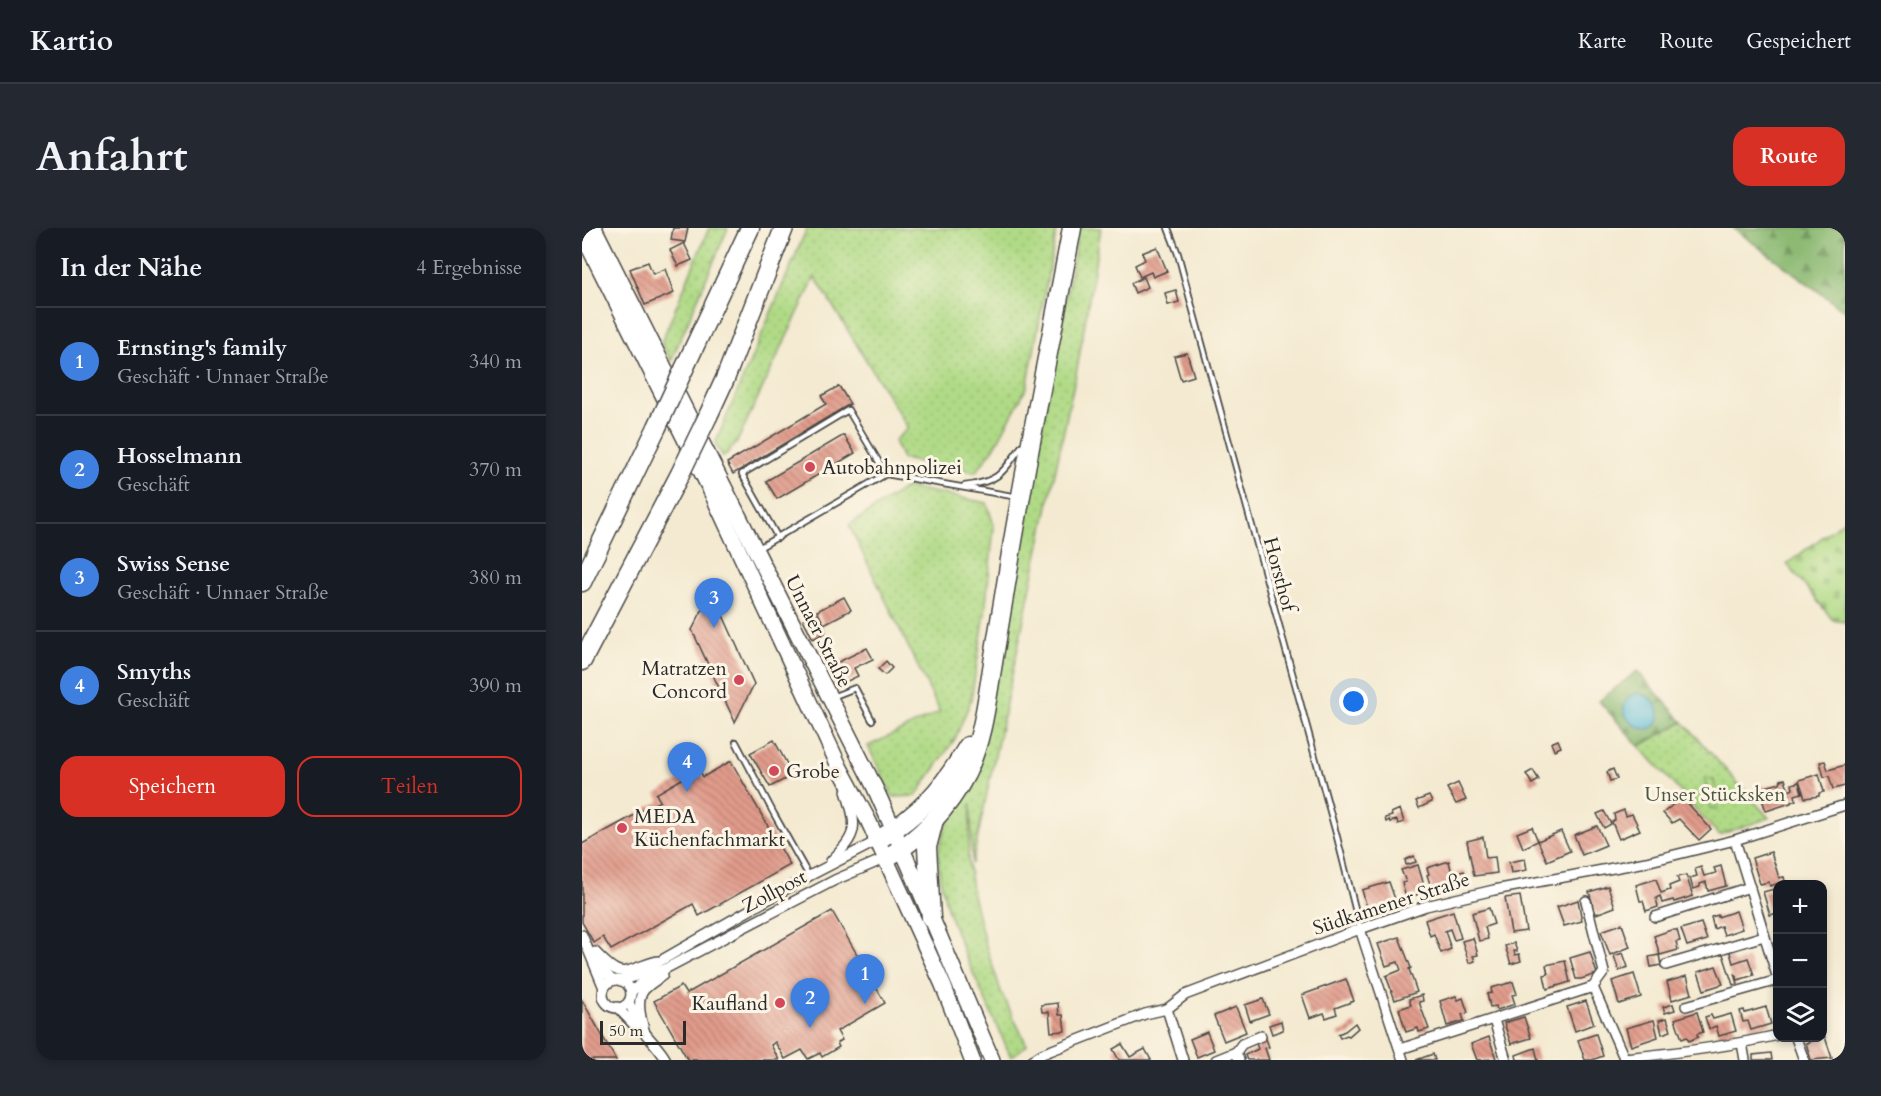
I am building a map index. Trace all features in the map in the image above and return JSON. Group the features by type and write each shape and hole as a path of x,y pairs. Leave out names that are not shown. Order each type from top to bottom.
{"highway":[{"path":"582,582 750,228"},
{"path":"582,661 708,416 725,379 784,228"},
{"path":"885,858 902,849 934,820 952,798 966,774 982,729 1021,447 1039,368 1064,228"},
{"path":"877,841 926,804 949,777 968,746 975,722 1015,497 1072,228"},
{"path":"932,918 927,847 934,820"}],"main road":[{"name":"Unnaer Straße","path":"594,228 894,830 992,1060"},
{"name":"Unnaer Straße","path":"582,233 710,489 840,768 877,841 943,985 972,1060"}],"street":[{"name":"Zollpost","path":"823,868 843,849 850,838 854,824 853,812 840,768"},
{"name":"Südkamener Straße","path":"1034,1060 1042,1054 1145,1014 1167,1009 1185,995 1426,906 1494,890 1646,862 1735,840 1845,805"},
{"path":"1735,840 1773,964"},
{"name":"Zollpost","path":"595,952 603,970 617,981 643,974 662,960 823,868 877,841"},
{"name":"Zollpost","path":"631,992 646,979 681,960 835,880 885,858"},
{"path":"1655,917 1749,887"},
{"path":"1400,1049 1593,987 1604,972 1586,901"},
{"path":"1360,929 1403,1060"},
{"name":"Zollpost","path":"583,936 607,965 619,972 630,971 662,960"},
{"name":"Zollpost","path":"583,936 604,988"},
{"path":"1666,965 1764,936"},
{"name":"Zollpost","path":"645,1033 640,1010 640,996 643,990 681,960"},
{"path":"617,981 629,987 631,992 629,1002 617,1007 611,1006 604,1000 603,994 604,988 617,981"},
{"path":"1686,1006 1773,981"},
{"path":"1593,987 1624,1059 1683,1056 1773,1036"},
{"name":"Zollpost","path":"629,1002 635,1018 666,1060"},
{"name":"Zollpost","path":"617,1007 633,1025 645,1033"},
{"path":"1167,1009 1182,1059"},
{"path":"1494,1020 1506,1060"},
{"path":"1216,1060 1238,1056 1242,1044 1261,1036"},
{"path":"1797,1042 1804,1060"},
{"path":"1742,1043 1745,1060"}],"lane":[{"name":"Horsthof","path":"1168,228 1178,254 1360,929"},
{"path":"778,538 742,474 848,410 886,474"},
{"path":"958,486 989,481 1000,475 1021,447"},
{"path":"754,551 886,474 1015,497"},
{"path":"829,698 855,688 872,720"},
{"name":"Zollpost","path":"736,742 809,876"}],"green space":[{"path":"709,228 728,228 671,361 661,343"},
{"path":"807,228 1057,228 1027,387 994,448 976,472 902,459 894,441 908,428 815,277 736,444 723,457 715,444"},
{"path":"1079,228 1101,228 1078,364 972,864 971,803 968,858 972,891 985,943 1002,994 1027,1045 1011,1057 964,953 948,911 940,879 938,853 944,830 958,800 972,787 977,772"},
{"path":"1733,228 1845,228 1845,311"},
{"path":"907,487 987,503 994,526 985,613 971,700 955,739 916,796 893,797 868,746 940,712 849,525"},
{"path":"1845,520 1845,622 1833,620 1787,564"},
{"path":"1637,671 1683,722 1639,746 1599,701"},
{"name":"Unser Stücksken","path":"1683,722 1769,818 1719,835 1639,746"},
{"path":"1705,779 1714,780 1718,809 1710,808"}],"water":[{"path":"1636,693 1645,695 1656,704 1659,718 1655,726 1648,729 1640,728 1626,716 1624,709 1626,700"}],"building":[{"path":"673,228 688,228 685,242 671,240"},
{"path":"684,243 692,260 678,266 670,250"},
{"path":"1157,247 1167,271 1153,277 1151,272 1140,277 1135,265 1145,260 1142,253"},
{"path":"648,262 653,274 665,269 674,293 645,305 630,269"},
{"path":"1144,277 1148,287 1135,293 1131,283"},
{"path":"1176,290 1179,302 1168,305 1165,293"},
{"path":"1187,353 1194,376 1181,380 1174,356"},
{"path":"839,386 850,404 733,474 727,463 826,404 821,396"},
{"name":"Autobahnpolizei","path":"844,435 855,453 777,499 766,481"},
{"path":"712,591 754,684 735,722 692,630"},
{"path":"844,597 851,610 824,624 817,611"},
{"path":"815,613 825,633 813,639 803,619"},
{"path":"867,648 873,659 854,668 858,676 837,686 828,667"},
{"path":"886,661 892,668 885,675 878,669"},
{"path":"774,740 793,775 770,787 750,753"},
{"path":"1558,740 1561,747 1554,750 1551,743"},
{"path":"731,761 790,865 699,916 693,904 611,950 603,937 594,943 582,922 582,844 660,801 656,794 699,769 703,777"},
{"path":"1825,761 1828,770 1845,765 1845,786 1833,789 1829,776 1824,777 1820,762"},
{"path":"1613,769 1617,779 1610,781 1607,772"},
{"path":"1533,770 1539,780 1532,784 1526,774"},
{"path":"1819,774 1824,792 1819,793 1819,796 1805,798 1799,780"},
{"path":"1785,779 1789,791 1793,789 1792,784 1799,782 1802,793 1795,795 1796,800 1791,803 1766,811 1758,787 1780,783"},
{"path":"1458,783 1466,800 1456,804 1447,788"},
{"path":"1429,796 1432,802 1419,808 1416,801"},
{"path":"1682,797 1711,829 1699,840 1679,819 1672,823 1663,813"},
{"path":"1400,809 1404,822 1398,824 1397,820 1390,822 1389,820 1386,822 1385,818 1392,816 1391,813"},
{"path":"1624,810 1626,816 1632,814 1640,830 1619,839 1612,822 1615,820 1614,814"},
{"path":"1604,811 1611,824 1604,828 1597,814"},
{"path":"1597,826 1606,845 1582,855 1574,835"},
{"path":"1532,827 1538,841 1523,848 1517,833"},
{"path":"1561,831 1570,851 1547,861 1538,841"},
{"path":"1483,837 1486,858 1495,857 1497,873 1474,876 1467,841"},
{"path":"1771,852 1779,878 1784,877 1785,880 1773,880 1773,885 1770,886 1769,882 1760,884 1752,858"},
{"path":"1414,856 1416,862 1406,865 1405,860"},
{"path":"1525,859 1527,870 1511,873 1509,862"},
{"path":"1449,861 1452,874 1464,871 1468,879 1432,890 1427,868"},
{"path":"1418,865 1426,892 1406,898 1402,883 1406,882 1401,870"},
{"path":"1721,866 1726,886 1708,891 1706,882 1693,889 1690,878 1697,876 1695,869 1701,867 1704,876 1716,873 1714,868"},
{"path":"1686,875 1693,896 1662,903 1660,896 1656,898 1658,907 1646,911 1643,901 1640,901 1636,885 1656,879 1661,893 1670,890 1669,886 1679,882 1677,877"},
{"path":"1389,882 1396,902 1368,911 1362,890"},
{"path":"1608,886 1615,907 1596,914 1589,892"},
{"path":"1773,889 1773,914 1770,915 1763,892"},
{"path":"1520,896 1526,931 1511,933 1505,898"},
{"path":"1578,900 1582,921 1564,926 1557,907"},
{"path":"1489,908 1494,924 1485,927 1488,939 1479,941 1472,913"},
{"path":"832,911 885,1003 837,1031 842,1040 837,1043 839,1047 822,1057 820,1053 808,1059 802,1050 785,1059 775,1042 771,1045 779,1060 688,1060 654,1001 681,986 686,994"},
{"path":"1453,911 1461,938 1454,940 1450,929 1445,931 1451,949 1441,953 1434,934 1430,936 1425,920"},
{"path":"1736,911 1742,929 1724,935 1721,926 1714,929 1711,917"},
{"path":"1701,923 1707,940 1687,946 1681,929"},
{"path":"1622,924 1630,947 1610,955 1601,931"},
{"path":"1677,930 1680,941 1676,942 1678,950 1660,955 1654,936"},
{"path":"1399,937 1417,992 1395,1000 1386,976 1401,970 1398,962 1386,966 1378,944"},
{"path":"1473,938 1478,955 1473,956 1475,961 1469,963 1462,941"},
{"path":"1514,943 1517,951 1514,951 1515,955 1519,954 1521,961 1511,964 1505,946"},
{"path":"1729,949 1733,963 1748,958 1754,975 1738,980 1735,973 1738,984 1733,985 1722,951"},
{"path":"1590,952 1597,974 1576,979 1570,958"},
{"path":"1623,953 1628,967 1619,971 1614,956"},
{"path":"1659,955 1661,965 1651,967 1649,957"},
{"path":"1565,961 1570,982 1547,989 1544,975 1548,974 1546,965"},
{"path":"1716,966 1723,984 1704,990 1698,972"},
{"path":"1634,974 1641,997 1619,1004 1612,981"},
{"path":"1687,976 1692,994 1672,1000 1667,982"},
{"path":"1346,979 1354,1001 1335,1008 1337,1014 1326,1018 1324,1013 1310,1018 1302,995"},
{"path":"1513,982 1517,994 1512,995 1515,1004 1497,1010 1496,1006 1490,1007 1487,994 1492,993 1491,988"},
{"path":"1422,995 1423,1001 1419,1002 1429,1029 1419,1032 1418,1028 1406,1032 1399,1009 1411,1005 1409,999"},
{"path":"1456,996 1458,1000 1463,998 1468,1013 1462,1014 1464,1021 1447,1026 1440,1001"},
{"path":"1263,999 1269,1014 1250,1021 1245,1005"},
{"path":"582,1000 616,1060 582,1060"},
{"path":"1586,1001 1594,1024 1575,1031 1567,1007"},
{"path":"1058,1003 1059,1015 1063,1015 1065,1031 1051,1032 1049,1012 1042,1012 1041,1005"},
{"path":"1673,1004 1675,1010 1665,1013 1663,1007"},
{"path":"1236,1007 1246,1032 1224,1041 1214,1016"},
{"path":"1766,1007 1771,1024 1751,1030 1748,1021 1743,1022 1740,1011 1744,1010 1745,1013"},
{"path":"1697,1012 1703,1032 1689,1041 1687,1037 1682,1039 1675,1019"},
{"path":"1731,1014 1736,1031 1719,1036 1716,1026 1709,1029 1705,1017 1711,1015 1713,1019"},
{"path":"1524,1017 1531,1038 1511,1044 1504,1023"},
{"path":"1667,1018 1671,1031 1662,1034 1659,1020"},
{"path":"1654,1020 1658,1037 1631,1046 1626,1028"},
{"path":"1281,1021 1283,1030 1272,1034 1269,1025"},
{"path":"1355,1023 1358,1028 1349,1036 1340,1038 1338,1034"},
{"path":"1207,1032 1214,1050 1197,1057 1190,1039"},
{"path":"1596,1034 1603,1056 1585,1060 1578,1040"},
{"path":"1489,1037 1496,1059 1477,1060 1471,1044"},
{"path":"1266,1039 1269,1047 1265,1048 1269,1060 1247,1060 1245,1055 1258,1049 1256,1043"},
{"path":"1827,1042 1832,1058 1811,1060 1806,1043"},
{"path":"1122,1044 1130,1057 1145,1049 1151,1060 1119,1060 1113,1049"},
{"path":"1535,1048 1538,1060 1517,1060 1516,1055"},
{"path":"1771,1053 1772,1060 1753,1060 1753,1055"},
{"path":"1433,1054 1435,1060 1416,1060"}],"place":[{"name":"Autobahnpolizei","path":"810,467"},
{"name":"Swiss Sense","path":"714,628"},
{"name":"Matratzen Concord","path":"739,680"},
{"name":"Grobe","path":"774,771"},
{"name":"Smyths","path":"687,792"},
{"name":"MEDA Küchenfachmarkt","path":"622,828"},
{"name":"Kaufland","path":"780,1003"},
{"name":"Ernsting's family","path":"865,1004"},
{"name":"Hosselmann","path":"810,1028"}]}
